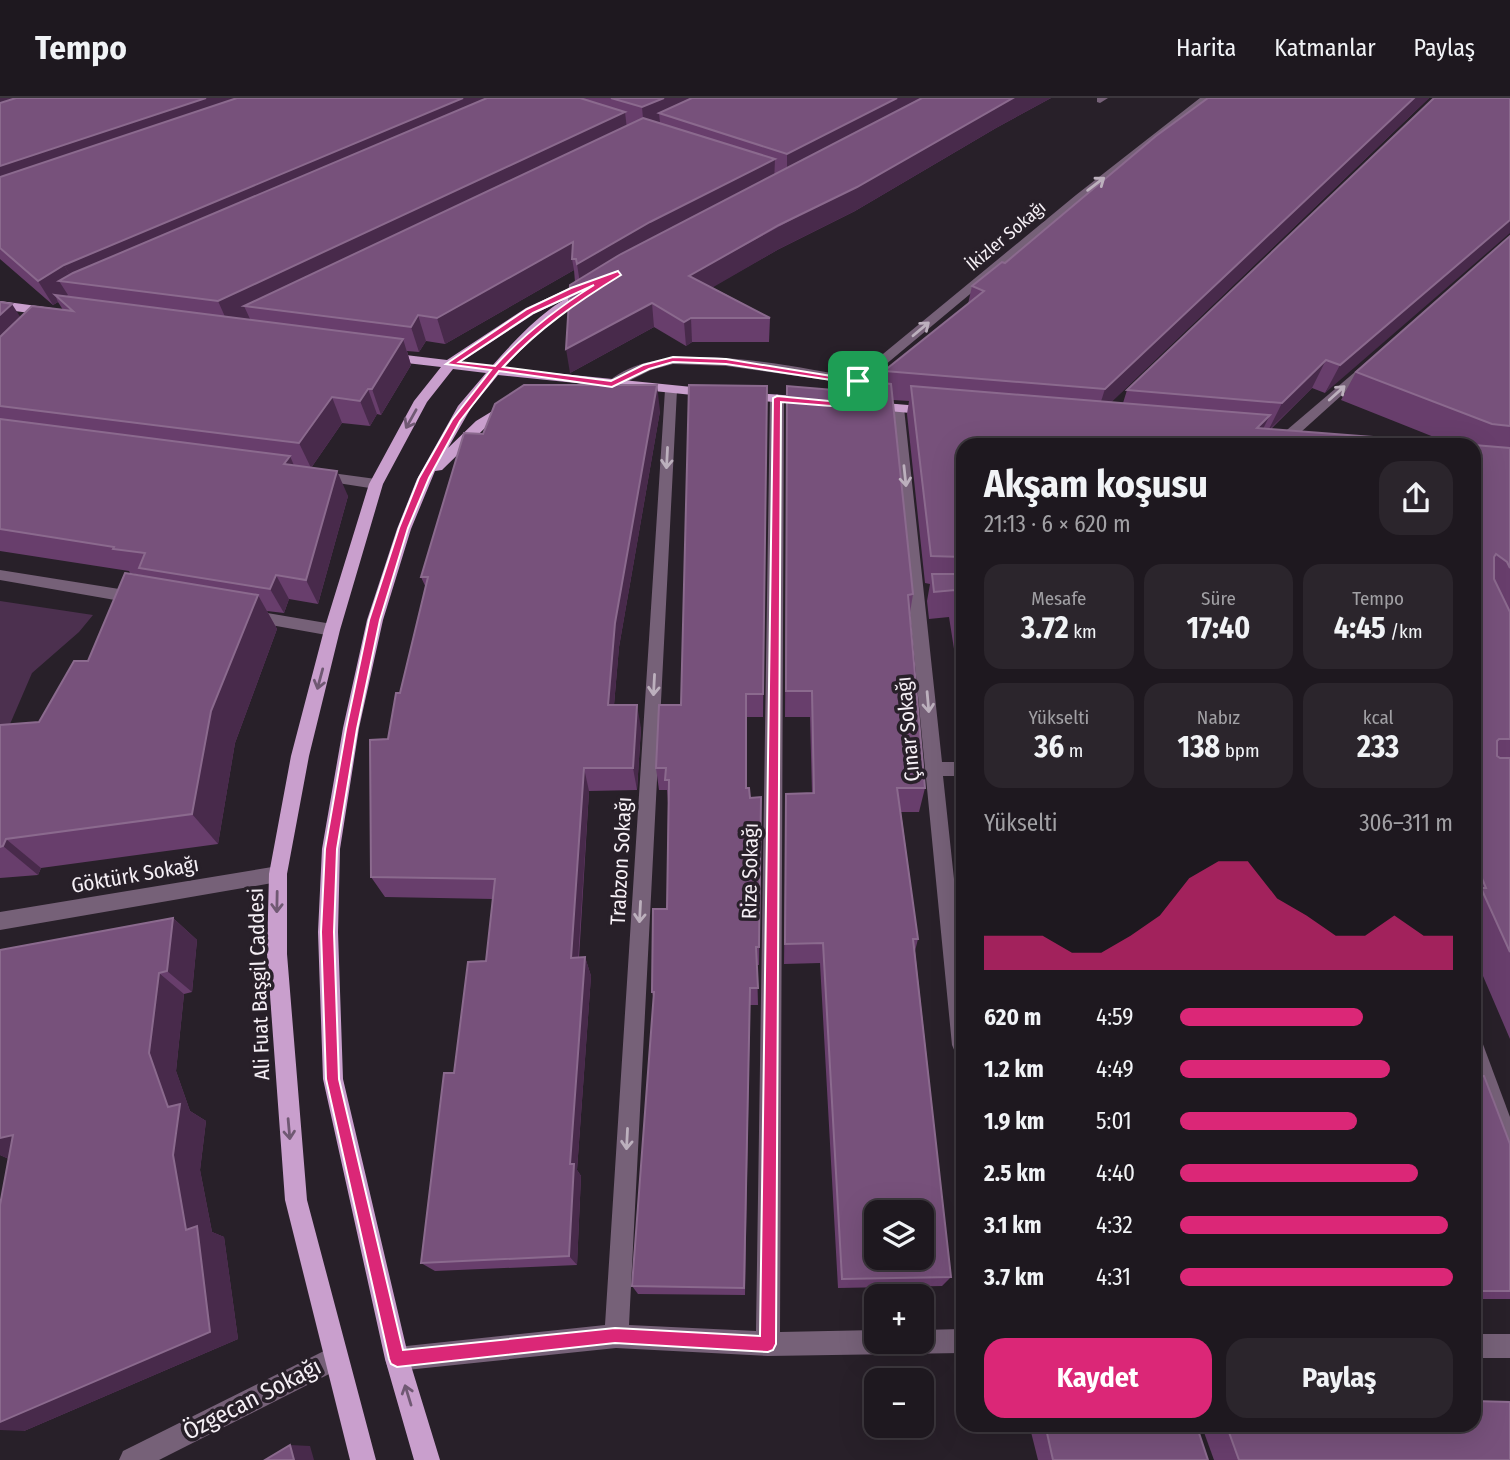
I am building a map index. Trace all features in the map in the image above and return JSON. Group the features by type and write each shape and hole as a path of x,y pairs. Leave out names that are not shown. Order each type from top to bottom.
{"main road":[{"name":"Ali Fuat Başgil Caddesi","path":"363,1460 296,1200 276,954 278,874 300,755 332,630 376,484 421,401 450,364 530,311 596,285 562,308 522,341 497,368"},
{"path":"0,305 59,313"},
{"path":"372,354 497,368 580,381 950,413"},
{"path":"427,1460 397,1359 332,1079 328,932 331,849 354,715 374,620 404,528 424,478 465,406 497,368"},
{"path":"545,390 580,381"},
{"path":"424,478 481,424 524,399"}],"street":[{"name":"İkizler Sokağı","path":"831,403 1080,197 1206,98"},
{"path":"1279,438 1377,357"},
{"path":"612,384 646,367 673,360 726,362 858,381"},
{"name":"Trabzon Sokağı","path":"615,1336 671,390"},
{"name":"Rize Sokağı","path":"768,1344 777,398"},
{"name":"Çınar Sokağı","path":"897,408 923,592 934,769 956,959"},
{"path":"309,475 376,484"},
{"path":"0,575 160,601"},
{"path":"239,615 332,630"},
{"path":"934,769 956,769"},
{"name":"Göktürk Sokağı","path":"0,921 278,874"},
{"path":"1481,1066 1510,1147"},
{"path":"397,1359 615,1336 768,1344 864,1343"},
{"path":"934,1342 956,1342"},
{"path":"1481,1346 1510,1346"},
{"name":"Özgecan Sokağı","path":"132,1460 336,1357"}],"shaded area":[{"path":"0,601 93,615 79,632 32,673 4,738 0,739"}],"building":[{"path":"16,98 206,98 0,166 0,103"},
{"path":"237,98 463,98 64,265 38,281 0,248 0,177"},
{"path":"487,98 580,98 625,112 218,301 59,281 73,273"},
{"path":"611,98 664,98 642,107"},
{"path":"692,98 897,98 787,154 659,113"},
{"path":"922,98 1013,98 857,187 779,225 689,276 770,318 691,318 684,322 652,303 566,349 570,285 621,254"},
{"path":"1208,98 1414,98 1105,389 884,371 984,291 972,286 1002,262 1005,263 1156,136"},
{"path":"1434,98 1510,98 1510,220 1340,365 1326,360 1282,403 1127,390"},
{"path":"643,118 775,159 650,222 577,264 576,259 572,259 573,242 437,318 418,315 411,327 244,306"},
{"path":"1510,236 1510,426 1492,424 1356,372"},
{"path":"55,295 403,339 372,389 368,389 360,401 332,397 299,443 0,406 0,337 32,306 73,311"},
{"path":"0,302 12,304 0,315"},
{"path":"870,382 891,384 913,594 908,595 925,788 897,788 918,939 913,939 951,1277 842,1279 823,943 785,944 786,794 814,793 812,691 786,691 787,386 858,392"},
{"path":"524,385 657,385 615,623 608,705 637,705 633,768 584,768 571,958 585,957 570,1164 574,1164 569,1256 421,1263 444,1073 454,1073 468,962 486,961 495,879 371,877 370,740 388,739 396,693 400,693 428,577 421,577 464,433 483,434 495,404"},
{"path":"689,385 767,386 763,694 746,694 746,788 749,788 750,798 761,797 759,947 756,947 758,988 750,988 744,1288 632,1286 654,992 653,909 667,909 669,780 665,780 666,768 656,768 659,705 681,705"},
{"path":"911,386 1270,415 1257,428 1386,438 956,438 956,557 931,556"},
{"path":"0,419 290,456 284,464 337,471 306,580 276,575 270,589 139,568 145,553 0,529"},
{"path":"1481,446 1510,448 1510,568 1507,562 1496,554 1494,579 1510,612 1510,739 1497,741 1497,756 1510,758 1510,952 1481,888 1486,888 1481,876"},
{"path":"125,573 258,595 211,711 192,814 6,839 0,847 0,725 39,722 74,661 88,661"},
{"path":"932,574 956,574 956,596 955,590 934,592"},
{"path":"173,918 167,971 159,973 149,1053 168,1107 180,1104 173,1155 186,1230 197,1226 210,1332 0,1422 0,1205 13,1135 0,1138 0,950"},
{"path":"1481,1076 1484,1076 1510,1144 1510,1291 1481,1291"},
{"path":"1481,1401 1510,1402 1510,1460 1239,1460 1229,1432 1481,1432"},
{"path":"1047,1432 1199,1432 1208,1460 1053,1460"},
{"path":"290,1445 294,1460 265,1460"}],"route":[{"path":"858,381 726,362 673,360 646,367 612,384 497,368 522,341 562,308 618,274 574,290 530,311 450,364 497,368 456,420 424,478 404,528 374,620 351,729 331,849 328,932 332,1079 397,1359 615,1336 768,1344 777,398 831,403 858,381"}]}
